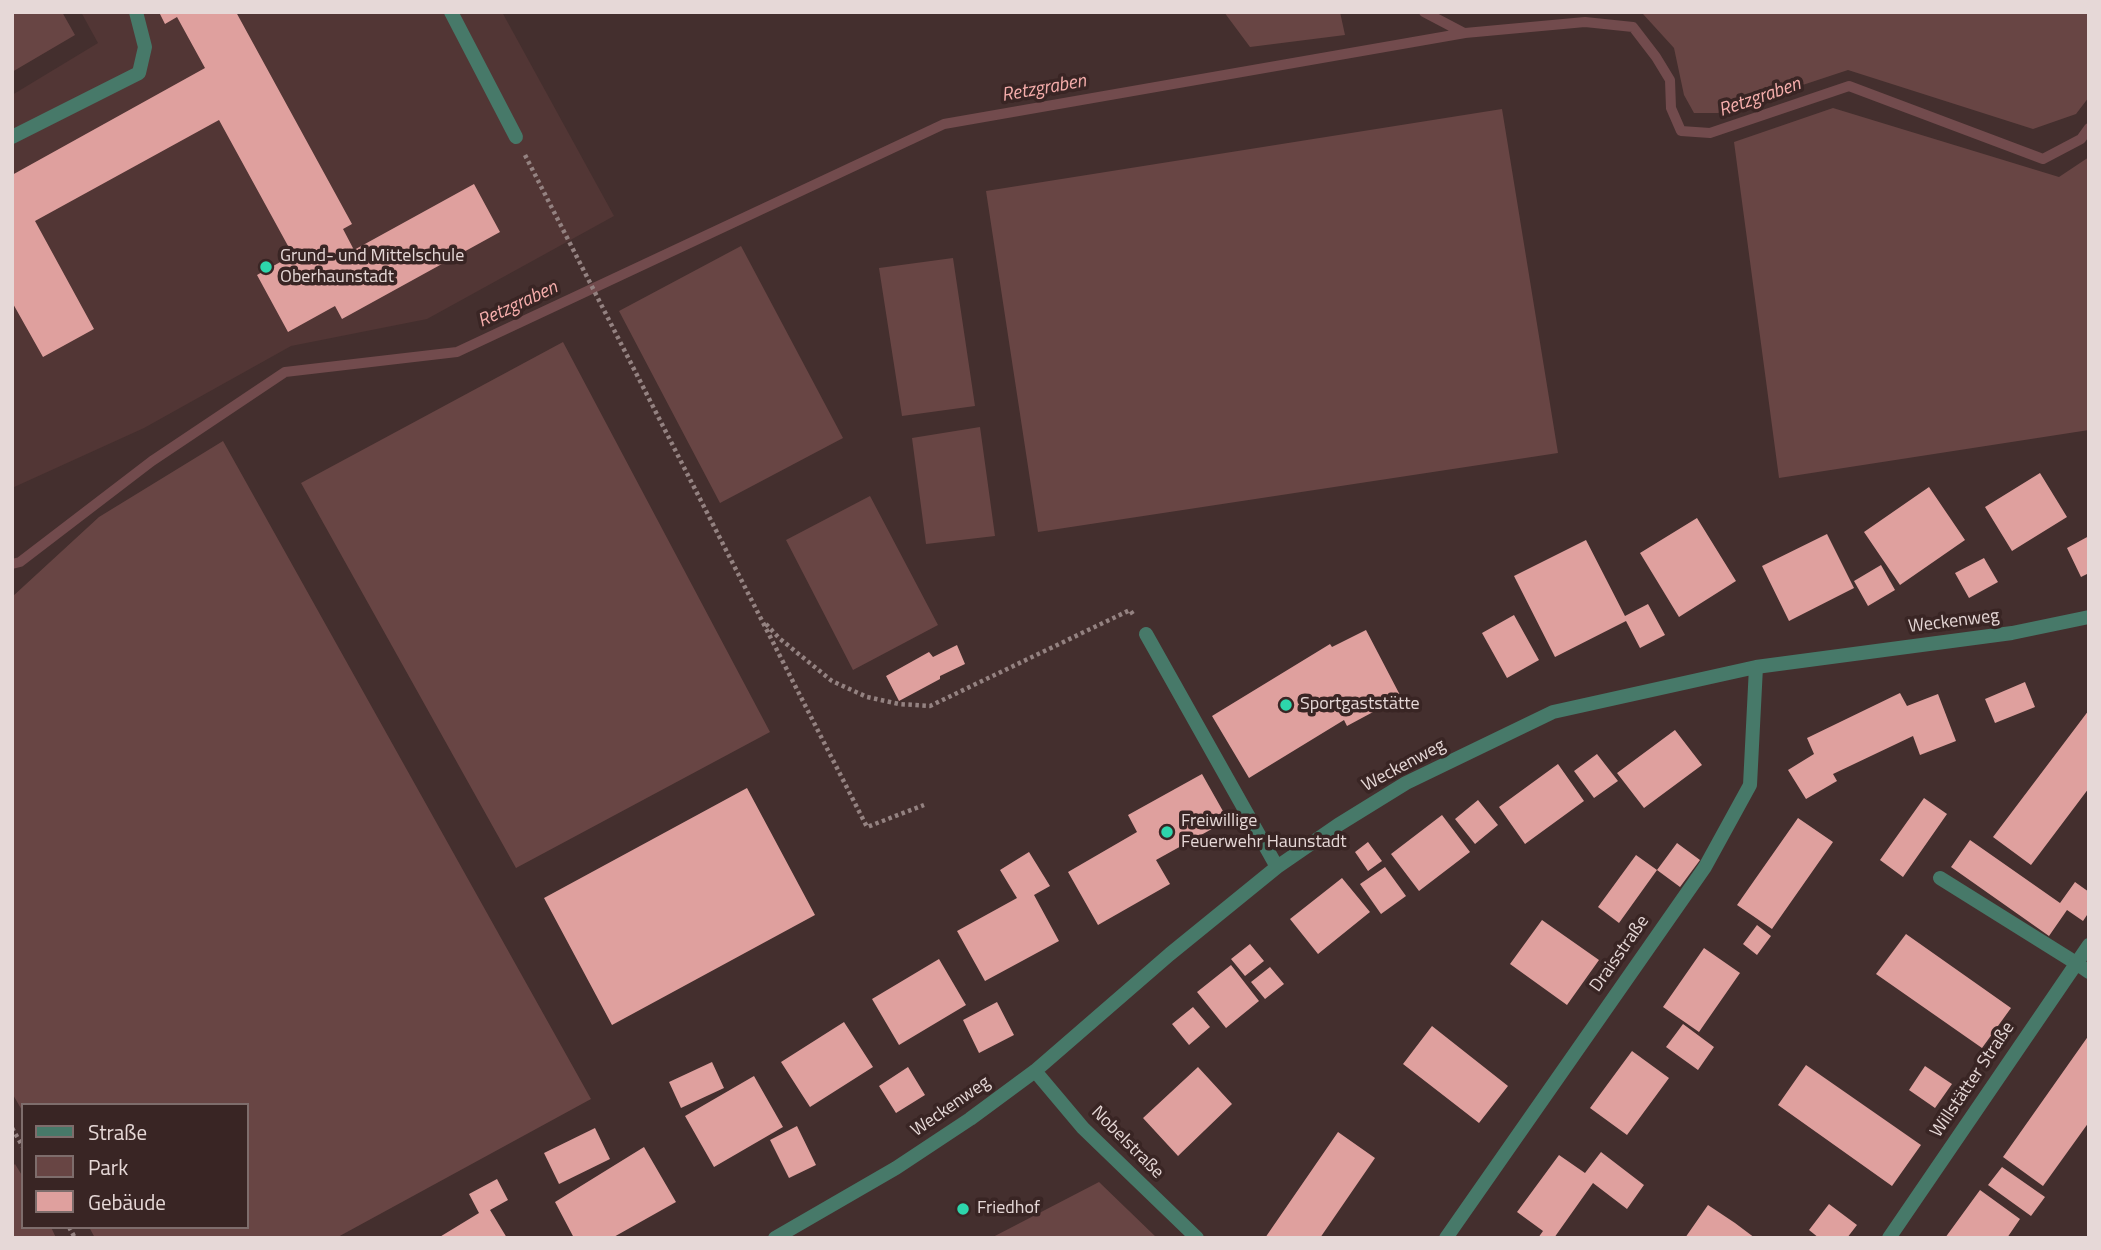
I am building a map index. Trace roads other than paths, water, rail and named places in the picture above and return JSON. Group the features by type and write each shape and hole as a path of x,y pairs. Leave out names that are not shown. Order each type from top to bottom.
{"street":[{"path":"12,137 139,74 145,47 135,12"},
{"path":"451,12 516,137"},
{"name":"Weckenweg","path":"775,1238 896,1168 970,1119 1035,1071 1170,954 1278,867 1338,825 1406,783 1553,712 1756,667 2012,634 2089,617"},
{"path":"1146,634 1278,867"},
{"name":"Draisstraße","path":"1446,1238 1705,867 1751,785 1756,667"},
{"path":"1940,878 2089,972"},
{"name":"Willstätter Straße","path":"1889,1238 2089,945"},
{"name":"Nobelstraße","path":"1035,1071 1083,1128 1197,1238"}],"waterway":[{"path":"1424,12 1464,33"},
{"name":"Retzgraben","path":"12,564 20,562 152,461 285,372 457,352 944,124 1465,33 1585,22 1633,27 1670,80 1671,108 1681,131 1710,133 1849,86 2043,159 2081,139 2089,128"}],"place":[{"name":"Grund- und Mittelschule Oberhaunstadt","path":"266,267"},
{"name":"Sportgaststätte","path":"1286,705"},
{"name":"Freiwillige Feuerwehr Haunstadt","path":"1167,832"},
{"name":"Friedhof","path":"963,1209"}]}
